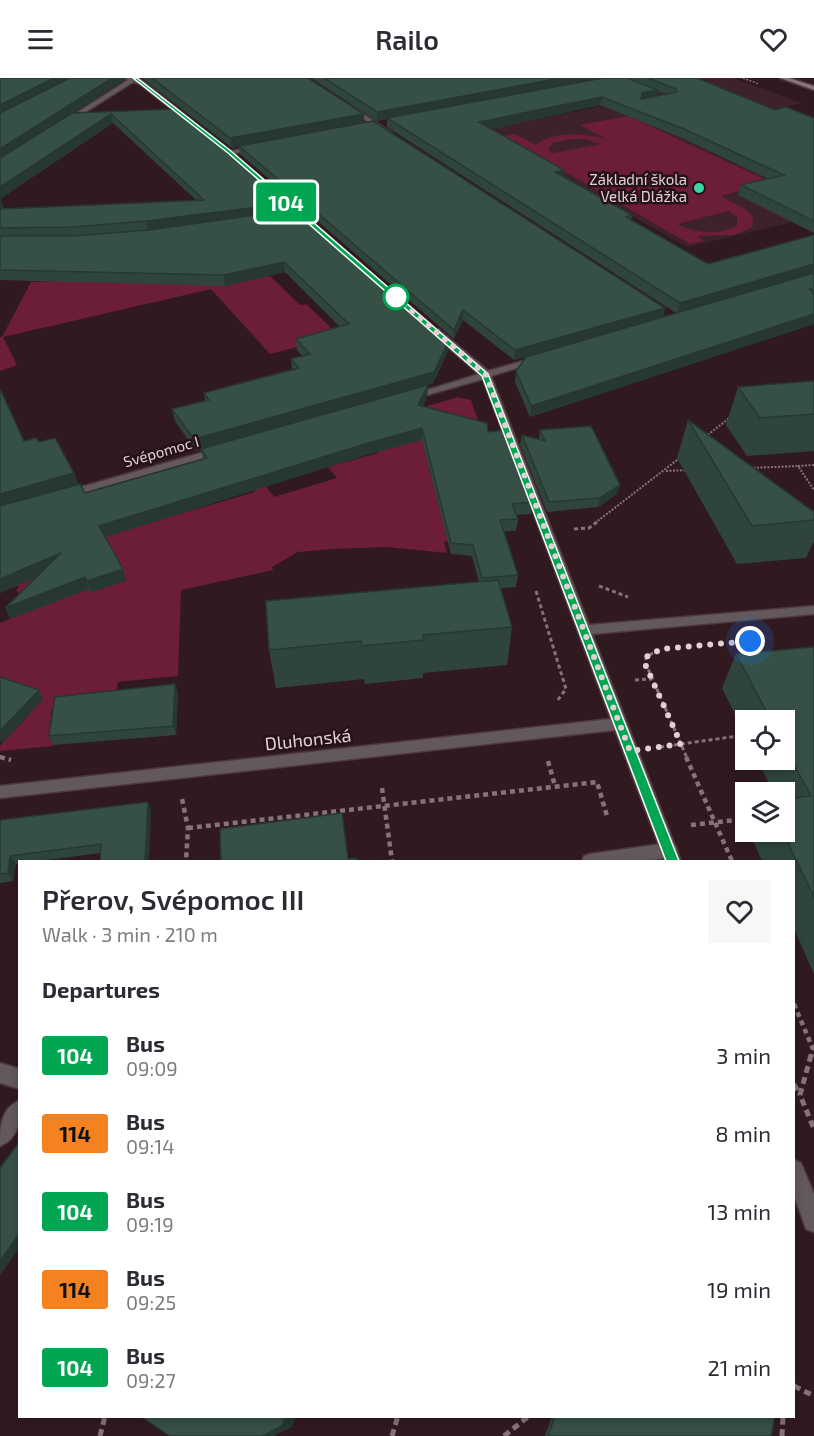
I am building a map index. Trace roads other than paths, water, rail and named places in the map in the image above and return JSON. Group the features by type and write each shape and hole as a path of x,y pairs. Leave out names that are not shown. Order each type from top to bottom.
{"street":[{"path":"129,78 135,78 198,127"},
{"path":"53,131 135,78"},
{"path":"783,78 814,88"},
{"path":"342,103 393,135"},
{"path":"168,115 182,114"},
{"path":"73,118 85,117"},
{"path":"365,128 387,124"},
{"path":"222,146 238,160"},
{"path":"230,152 263,146"},
{"path":"427,324 486,375 671,855 604,860"},
{"path":"402,399 546,357"},
{"name":"Svépomoc I","path":"57,496 230,448"},
{"path":"585,630 814,610"},
{"name":"Dluhonská","path":"0,792 620,724"},
{"path":"0,1072 18,1078"},
{"path":"0,1136 18,1113"},
{"path":"795,1173 814,1221"}],"place":[{"name":"Základní škola Velká Dlážka","path":"699,188"}]}
